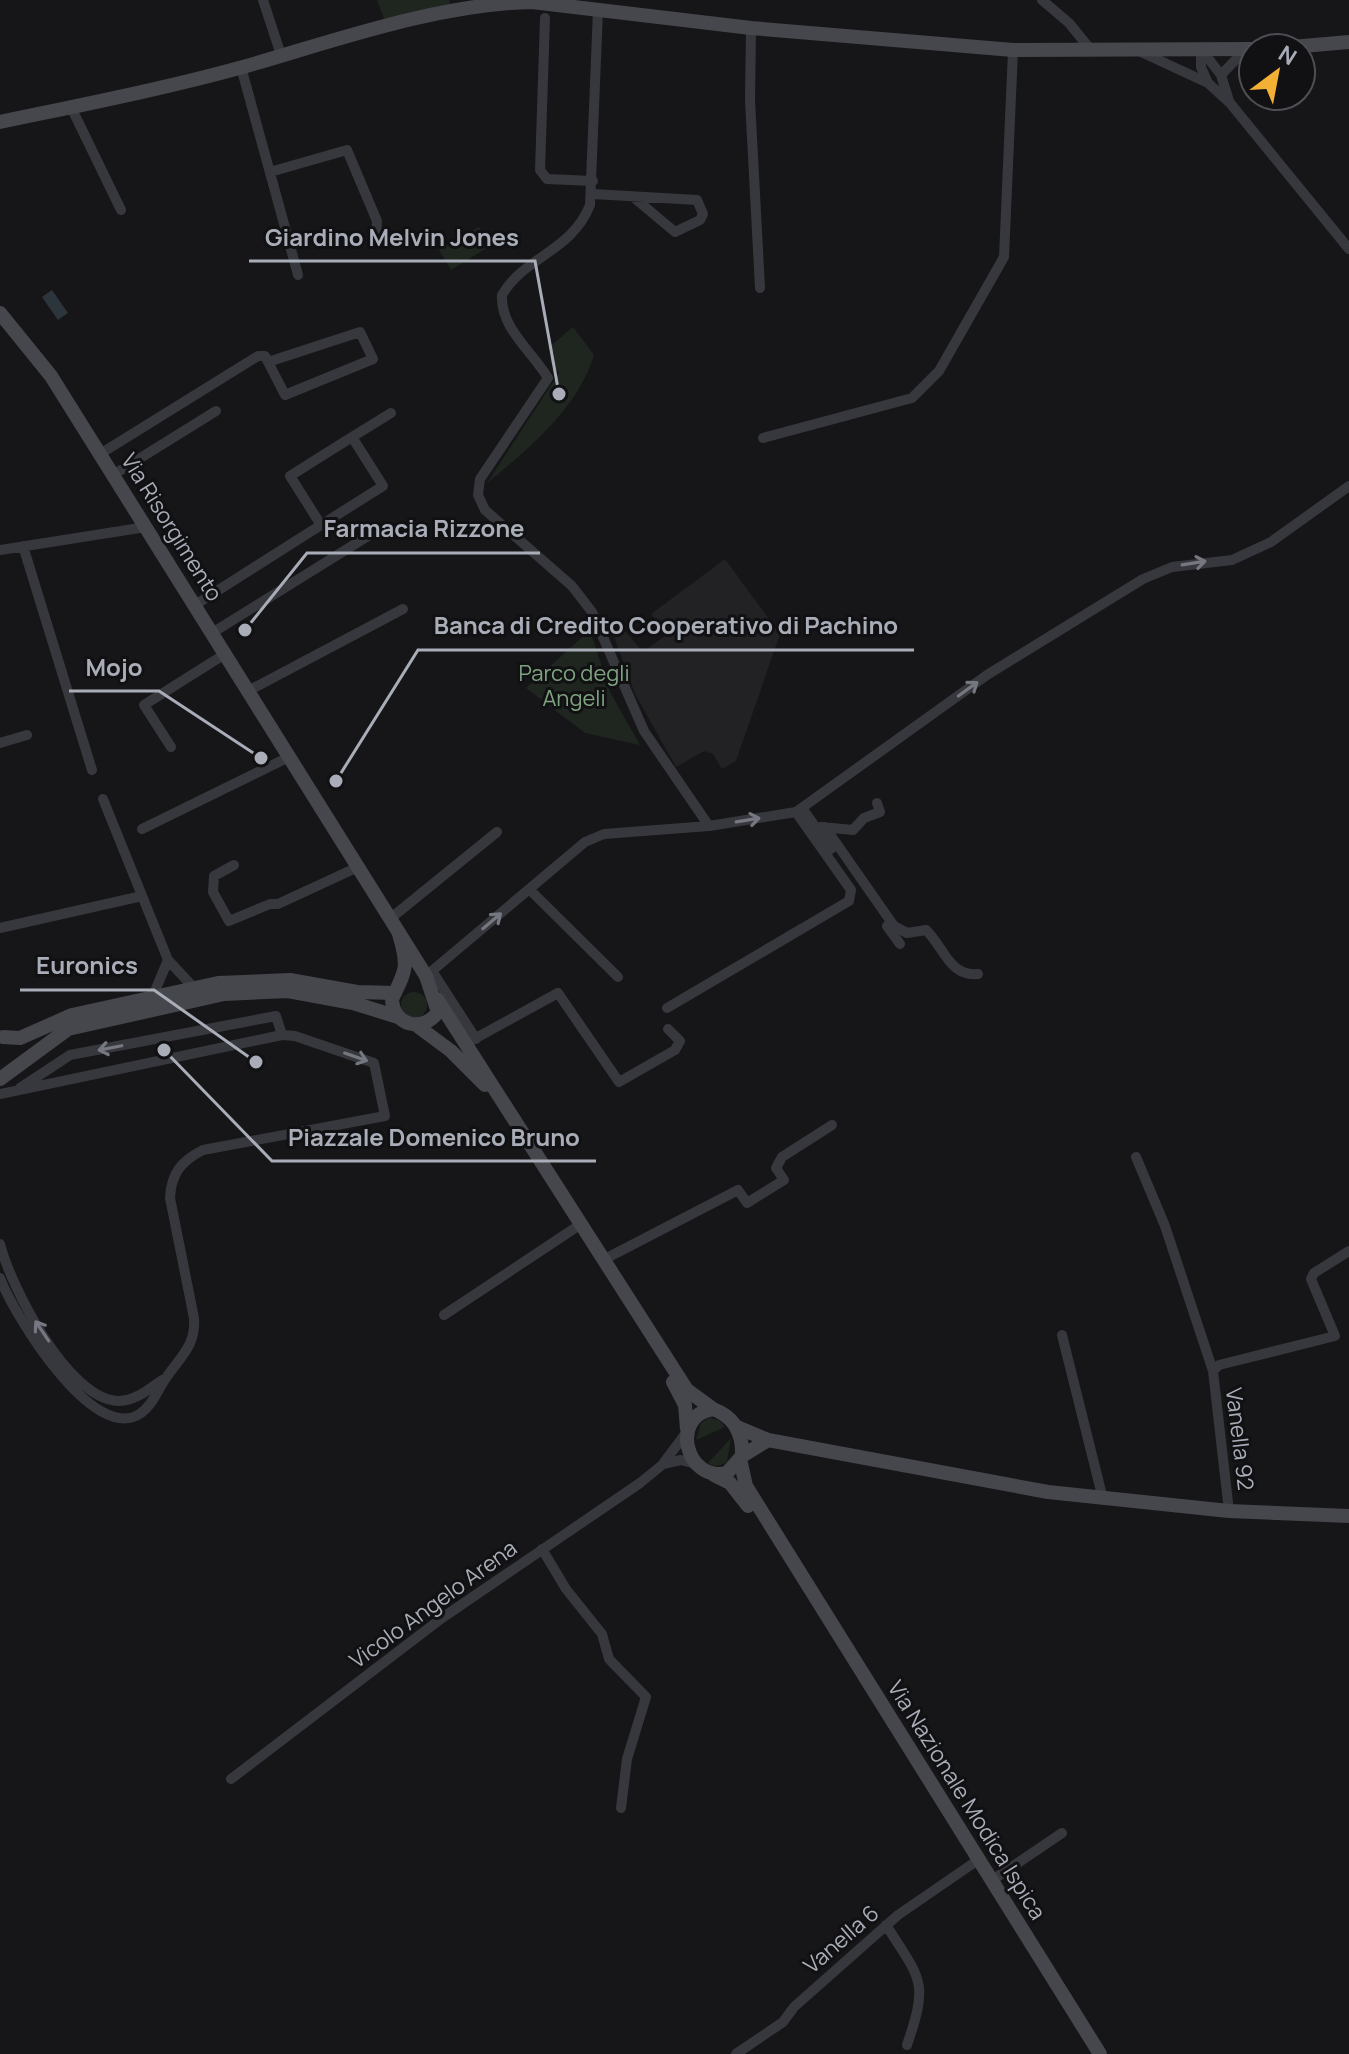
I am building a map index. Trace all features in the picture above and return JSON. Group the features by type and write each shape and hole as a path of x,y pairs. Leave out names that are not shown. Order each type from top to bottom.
{"street":[{"path":"263,0 281,55"},
{"path":"1042,0 1069,23 1091,50"},
{"path":"0,122 241,67 480,4 532,2 751,28 1013,50 1237,49"},
{"path":"598,10 593,194 586,215 576,231 502,295 504,315 511,329 548,378 480,479 478,495 485,510 572,586 592,612 644,731 709,826"},
{"path":"545,18 540,170 547,179 593,181"},
{"path":"751,28 750,100 760,288"},
{"path":"1317,45 1349,42"},
{"path":"1201,49 1221,75 1230,103"},
{"path":"1201,49 1201,67 1208,83"},
{"path":"763,438 912,398 939,371 1004,257 1013,50"},
{"path":"1137,50 1208,83 1230,103 1349,249"},
{"path":"1221,75 1237,61"},
{"path":"241,67 298,275"},
{"path":"71,107 121,210"},
{"path":"270,172 347,150 377,221 376,237"},
{"path":"593,194 632,196 697,200 703,214 700,220 675,232 632,196"},
{"name":"Via Risorgimento","path":"0,313 51,376 399,934"},
{"path":"100,454 258,356 265,356 268,362 285,395 373,359 360,332 268,362"},
{"path":"113,475 216,411"},
{"path":"321,525 290,476 391,413"},
{"path":"195,605 383,486 352,437"},
{"path":"429,974 585,842 604,834 709,826 799,810 987,675 1143,579 1172,567 1232,560 1271,542 1349,486"},
{"path":"0,550 146,527"},
{"path":"212,633 368,536"},
{"path":"23,546 92,770"},
{"path":"248,691 403,609"},
{"path":"171,747 144,705 225,654"},
{"path":"0,743 27,735"},
{"path":"142,829 289,757"},
{"path":"103,799 168,960 195,989"},
{"path":"820,826 853,830 864,818 880,812 877,803"},
{"path":"799,810 820,826 894,926 907,933 926,930 953,967 966,975 978,974"},
{"path":"667,1008 849,901 851,890 799,810"},
{"path":"820,826 900,944"},
{"path":"391,918 497,832"},
{"path":"234,865 214,876 213,892 229,921 278,904 358,867"},
{"path":"529,889 618,977"},
{"path":"0,928 142,896"},
{"path":"399,934 472,1041 518,1126 687,1390 726,1415 737,1427 768,1440 936,1473 1103,1499 1229,1511 1349,1516"},
{"path":"398,1017 392,1006 406,966 399,934"},
{"path":"152,998 168,960"},
{"path":"416,1025 432,1021 438,1012 429,974"},
{"path":"1,1036 20,1038 72,1015 218,983 290,980 357,992 398,990 413,985 434,996 472,1041"},
{"path":"5,1082 68,1029 224,994 288,991 353,1003 416,1025 462,1061 518,1126"},
{"path":"472,1041 558,993 619,1082 675,1050 680,1041 668,1029"},
{"path":"19,1089 43,1070 70,1055 276,1016 282,1035"},
{"path":"199,1030 204,1052"},
{"path":"0,1278 37,1345 70,1384 99,1410 122,1419 141,1414 189,1349 195,1327 170,1198 171,1185 179,1167 203,1150 385,1116 374,1063 295,1036 282,1035 19,1089 5,1082"},
{"path":"1,1036 14,1052 5,1082"},
{"path":"603,1260 738,1190 747,1203 784,1180 776,1168 782,1157 832,1125"},
{"path":"1136,1157 1165,1226 1213,1371"},
{"path":"444,1315 581,1224"},
{"path":"0,1244 26,1307 62,1361 87,1388 102,1398 132,1399 167,1377"},
{"name":"Vanella 92","path":"1229,1511 1213,1371 1219,1365 1335,1336 1311,1279 1314,1273 1349,1251"},
{"path":"635,1311 652,1349 681,1395 687,1447 696,1464"},
{"path":"1062,1335 1103,1499"},
{"path":"687,1430 696,1415 713,1409"},
{"path":"737,1427 746,1486 797,1569"},
{"name":"Vicolo Angelo Arena","path":"231,1779 442,1618 662,1465 687,1430"},
{"path":"714,1475 727,1473 741,1458 768,1440"},
{"path":"662,1465 674,1460 696,1464 738,1491 759,1523 797,1569"},
{"path":"542,1549 566,1589 602,1634 609,1659 646,1697 627,1759 621,1808"},
{"name":"Via Nazionale Modica Ispica","path":"797,1569 1100,2054"},
{"path":"991,1881 1062,1833"},
{"name":"Vanella 6","path":"736,2054 783,2022 794,2007 886,1925 978,1860"},
{"path":"886,1925 911,1965 922,1994 907,2045"}],"shaded area":[{"path":"52,290 68,313 58,320 42,297"},
{"path":"725,559 780,634 736,761 722,769 713,754 704,751 676,767 635,694 612,631 621,626 643,652 666,635 651,614"}],"green space":[{"path":"377,0 449,0 452,10 386,24"},
{"path":"479,227 490,246 451,270 439,250"},
{"path":"573,327 594,355 587,374 550,426 487,483 559,373 550,362 554,354 548,348"},
{"name":"Parco degli Angeli","path":"590,630 610,692 640,745 585,733 526,688"},
{"path":"414,992 423,996 427,1005 423,1014 414,1018 405,1014 401,1005 405,996"},
{"path":"709,1418 719,1420 725,1427 696,1440 701,1423"},
{"path":"731,1438 727,1462 717,1466 708,1463"}],"place":[{"name":"Giardino Melvin Jones","path":"559,394"},
{"name":"Farmacia Rizzone","path":"245,630"},
{"name":"Mojo","path":"261,758"},
{"name":"Banca di Credito Cooperativo di Pachino","path":"336,781"},
{"name":"Piazzale Domenico Bruno","path":"164,1050"},
{"name":"Euronics","path":"256,1062"}]}
